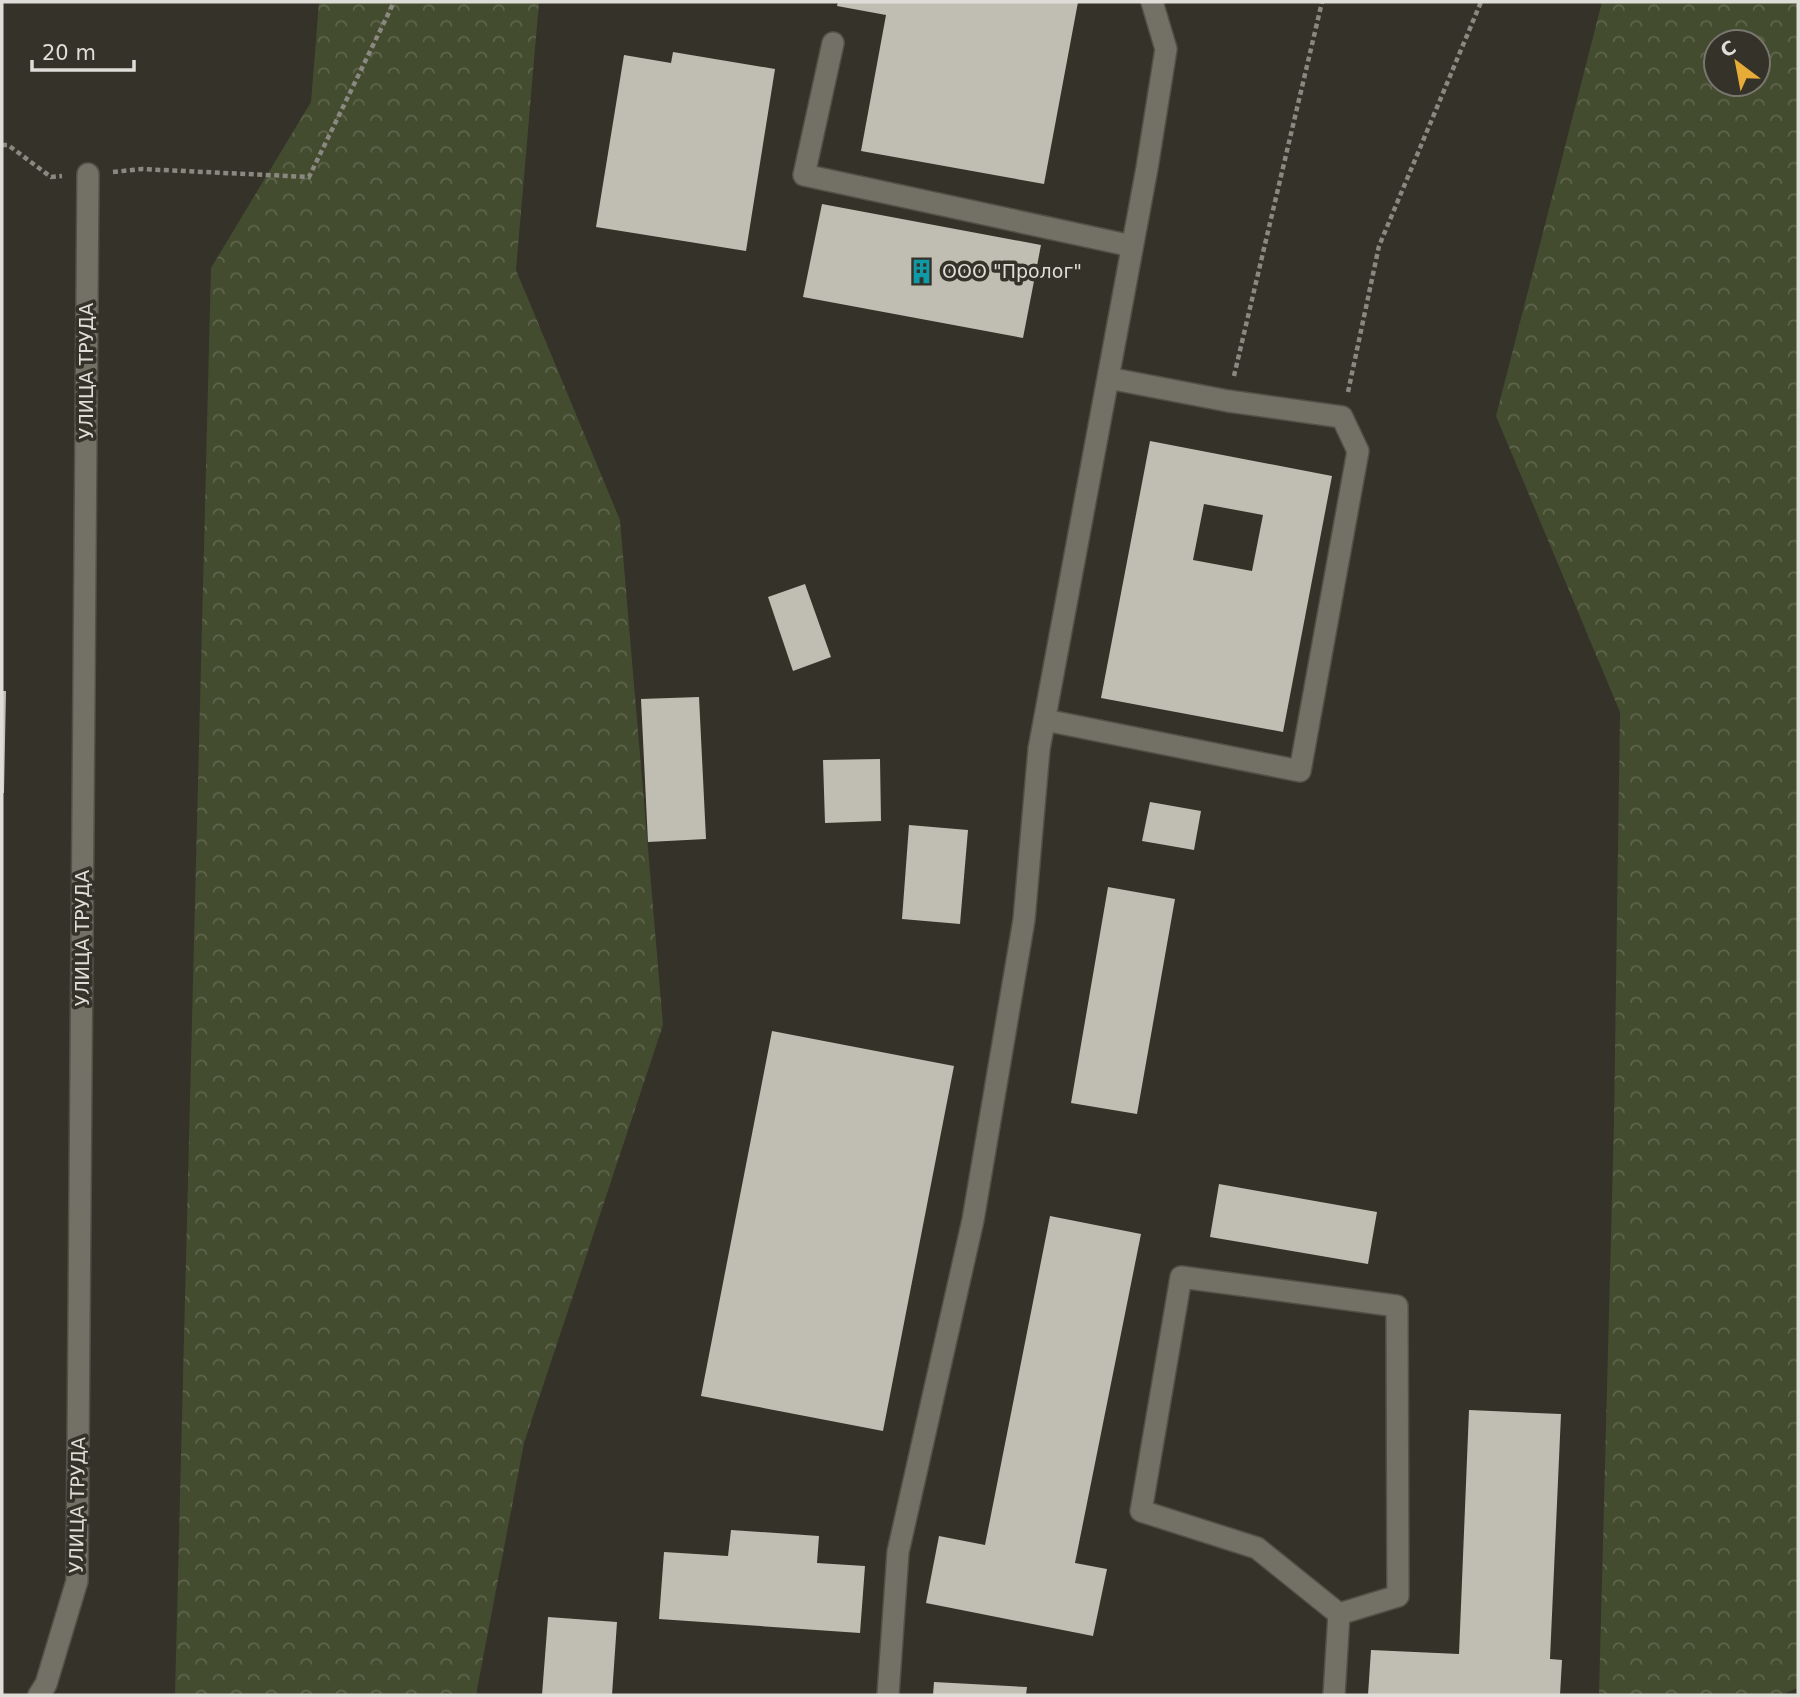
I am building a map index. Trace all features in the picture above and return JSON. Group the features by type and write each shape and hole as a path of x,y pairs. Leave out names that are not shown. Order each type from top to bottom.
{"street":[{"path":"888,1695 898,1552 976,1207 1024,920 1039,749 1166,49 1152,2"},
{"path":"834,43 804,175 1132,246"},
{"name":"УЛИЦА ТРУДА","path":"39,1695 46,1684 77,1581 88,174"},
{"path":"1045,720 1300,771 1358,451 1342,417 1228,401 1108,378"},
{"path":"1181,1277 1397,1306 1398,1596 1339,1614 1257,1548 1140,1511 1181,1277"},
{"path":"1334,1695 1339,1614"}],"path":[{"path":"2,145 8,145 51,177 142,169 309,177 394,2"},
{"path":"1228,401 1322,2"},
{"path":"1342,417 1379,246 1481,2"}],"green space":[{"path":"319,2 539,2 516,270 620,520 663,1025 524,1443 476,1695 175,1695 211,268 311,102"},
{"path":"1602,2 1798,2 1798,1688 1780,1695 1599,1695 1614,1121 1620,712 1496,416"}],"building":[{"path":"838,2 1078,2 1044,184 861,151 886,15 837,6"},
{"path":"673,52 775,69 746,251 596,227 624,55 671,63"},
{"name":"ООО \"Пролог\"","path":"822,204 1041,245 1023,338 803,297"},
{"path":"1150,441 1332,476 1283,732 1101,698","holes":["1204,504 1263,515 1252,571 1193,560"]},
{"path":"805,584 831,657 793,671 768,597"},
{"path":"2,691 6,691 4,793 2,793"},
{"path":"699,697 706,839 648,842 641,699"},
{"path":"880,759 881,821 825,823 823,760"},
{"path":"1150,802 1201,811 1194,850 1142,841"},
{"path":"909,825 968,830 960,924 902,919"},
{"path":"1108,887 1175,899 1137,1114 1071,1103"},
{"path":"772,1031 954,1066 883,1431 701,1396"},
{"path":"1219,1184 1377,1212 1368,1264 1210,1237"},
{"path":"1050,1216 1141,1234 1075,1563 1107,1569 1093,1636 926,1603 939,1536 985,1545"},
{"path":"1469,1410 1561,1414 1550,1659 1562,1660 1560,1695 1368,1695 1371,1650 1459,1654"},
{"path":"731,1530 819,1536 817,1563 865,1566 860,1633 659,1619 664,1552 728,1556"},
{"path":"548,1617 617,1622 612,1695 542,1695"},
{"path":"934,1682 1027,1687 1026,1695 933,1695"}],"place":[{"name":"ООО \"Пролог\"","path":"922,271"}]}
